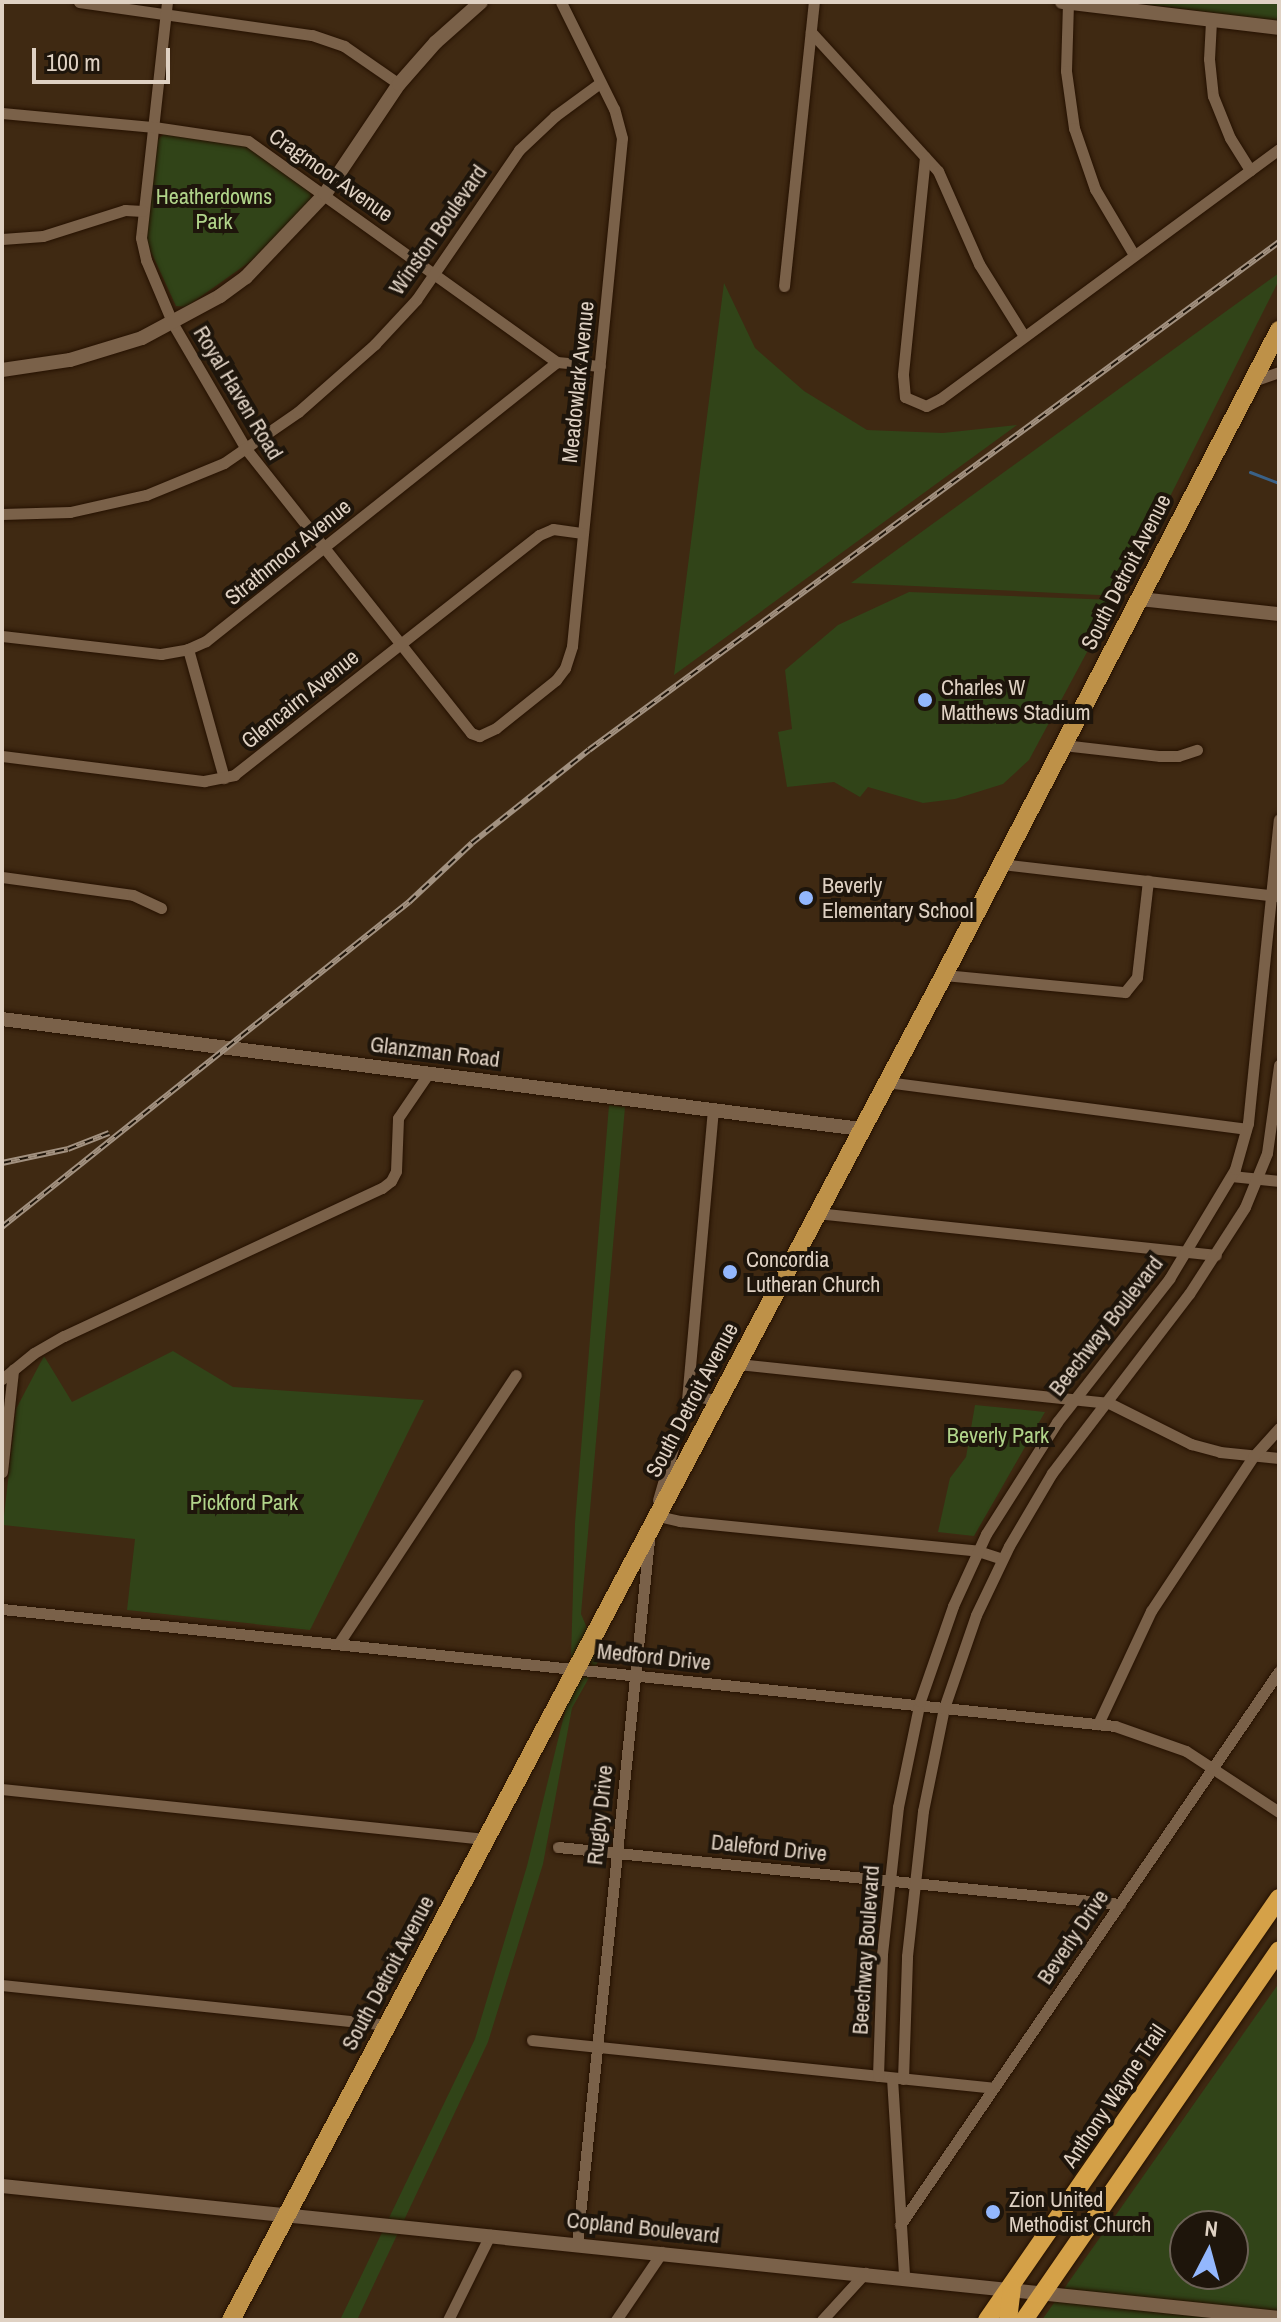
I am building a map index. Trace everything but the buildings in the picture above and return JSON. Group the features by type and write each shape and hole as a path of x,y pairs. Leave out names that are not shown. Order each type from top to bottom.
{"highway":[{"name":"Anthony Wayne Trail","path":"987,2320 1279,1898"},
{"path":"1024,2320 1279,1950"},
{"path":"1044,2292 1044,2263 1099,2160"},
{"path":"1008,2320 1012,2288"}],"main road":[{"name":"South Detroit Avenue","path":"231,2320 944,975 1279,330"}],"street":[{"path":"79,2 166,8 327,39 359,55 399,84"},
{"path":"2,370 70,360 115,348 173,324 246,277 325,194 399,84 436,42 481,2"},
{"name":"Meadowlark Avenue","path":"479,736 496,728 556,680 565,668 572,646 622,138 620,126 561,2"},
{"path":"784,286 814,2"},
{"path":"1062,2 1279,28"},
{"path":"1068,3 1066,71 1074,128 1095,189 1134,255"},
{"name":"Royal Haven Road","path":"166,8 143,211 142,248 173,324 246,449 471,733 479,736"},
{"path":"1211,21 1209,59 1213,96 1230,138 1250,170"},
{"path":"811,32 944,181 979,264 1024,336"},
{"name":"Winston Boulevard","path":"2,514 70,512 146,495 201,474 246,449 335,382 397,321 436,274 494,182 519,150 555,116 600,83"},
{"name":"Cragmoor Avenue","path":"2,113 154,127 248,141 557,362"},
{"path":"925,157 903,375 905,397 926,406 940,399 1279,149"},
{"path":"2,239 43,236 125,210 143,211"},
{"path":"557,362 600,366"},
{"name":"Strathmoor Avenue","path":"2,636 134,653 161,654 188,649 235,621 557,362"},
{"path":"1252,381 1279,372"},
{"name":"Glencairn Avenue","path":"2,756 204,781 224,778 257,759 539,535 553,529 583,533"},
{"path":"1140,599 1279,614"},
{"path":"188,649 224,778"},
{"path":"1063,745 1160,756 1178,756 1197,750"},
{"name":"Beechway Boulevard","path":"878,2076 880,1985 890,1881 902,1779 919,1705 953,1606 978,1551 1031,1459 1075,1398 1131,1331 1187,1252 1232,1176 1246,1129 1275,895 1279,820"},
{"path":"1001,864 1275,895"},
{"path":"2,877 133,895 161,908"},
{"path":"944,975 1125,992 1137,977 1148,881"},
{"name":"Glanzman Road","path":"2,1019 861,1129"},
{"name":"Beechway Boulevard","path":"904,2277 900,2225 898,2078 927,1784 944,1708 976,1615 1002,1559 1052,1473 1104,1402 1150,1347 1216,1255 1259,1179 1273,1127 1279,1065"},
{"path":"2,1379 64,1336 382,1188 391,1181 396,1171 398,1118 428,1074"},
{"path":"886,1082 1246,1129"},
{"name":"Rugby Drive","path":"577,2244 635,1675 654,1524 688,1394 713,1110"},
{"path":"1232,1176 1279,1181"},
{"path":"817,1213 1216,1255"},
{"path":"738,1364 1104,1402 1126,1409 1171,1437 1220,1452 1279,1458"},
{"path":"2,1472 13,1370"},
{"path":"339,1643 516,1375"},
{"path":"688,1394 719,1401"},
{"path":"1098,1724 1151,1611 1253,1457 1279,1428"},
{"path":"654,1524 978,1551 1002,1559"},
{"name":"Medford Drive","path":"2,1609 1098,1724 1163,1741 1213,1768 1279,1812"},
{"name":"Beverly Drive","path":"900,2225 1279,1671"},
{"path":"2,1789 484,1839"},
{"name":"Daleford Drive","path":"558,1847 1120,1904"},
{"path":"2,1985 388,2025"},
{"path":"532,2040 993,2088"},
{"name":"Copland Boulevard","path":"2,2186 1279,2318"},
{"path":"448,2320 490,2235"},
{"path":"616,2320 662,2252"},
{"path":"822,2320 865,2273"}],"green space":[{"path":"1128,2 1279,2 1279,21"},
{"name":"Heatherdowns Park","path":"164,134 247,146 310,191 311,199 251,261 186,307 176,306 146,241 158,139"},
{"path":"1279,273 1279,280 1120,596 851,583"},
{"path":"724,283 755,348 804,391 867,430 943,433 1017,425 674,675"},
{"name":"Charles W Matthews Stadium","path":"909,592 1115,600 1029,760 1003,784 955,799 923,803 868,787 860,797 834,782 787,787 778,732 792,729 785,670 838,625"},
{"path":"609,1105 625,1107 581,1614 600,1658 572,1708 543,1864 488,2042 357,2320 340,2320 475,2039 527,1866 570,1691 575,1523"},
{"name":"Pickford Park","path":"173,1351 233,1387 424,1400 310,1630 127,1610 135,1539 3,1525 16,1409 44,1356 72,1402"},
{"name":"Beverly Park","path":"975,1405 1045,1412 974,1536 938,1532 950,1478 966,1457"},
{"path":"1279,1983 1279,2320 1042,2320"}],"waterway":[{"path":"1250,472 1279,483"}],"railway":[{"path":"2,1227 409,902 472,843 589,750 1279,242"},
{"path":"2,1163 68,1149 109,1133"}],"place":[{"name":"Charles W Matthews Stadium","path":"925,700"},
{"name":"Beverly Elementary School","path":"806,898"},
{"name":"Concordia Lutheran Church","path":"730,1272"},
{"name":"Zion United Methodist Church","path":"993,2212"}]}
